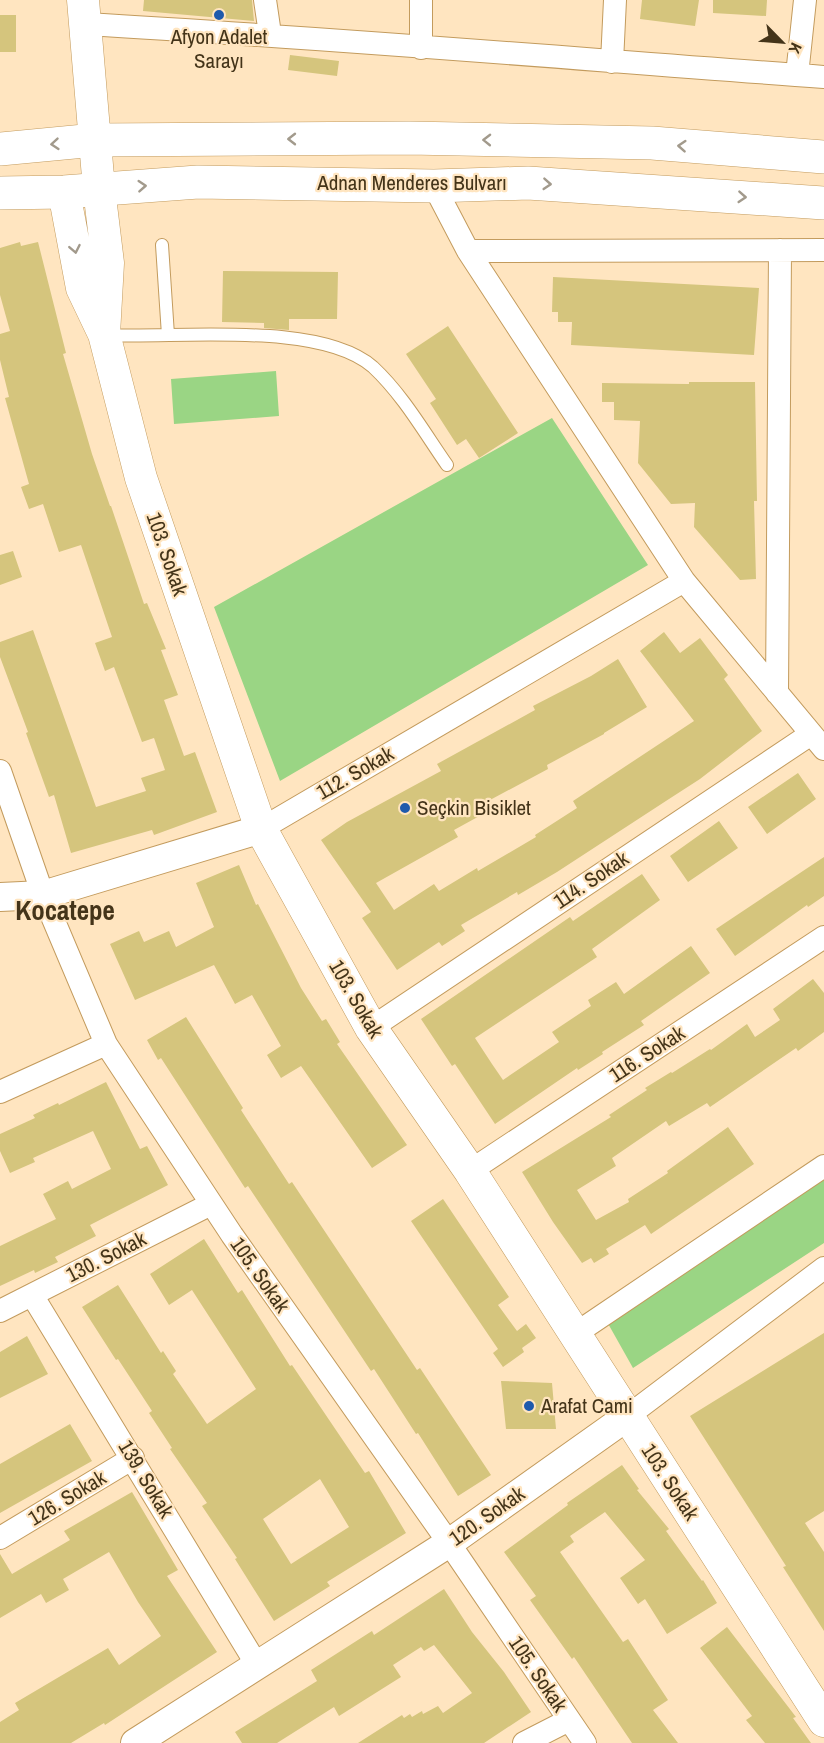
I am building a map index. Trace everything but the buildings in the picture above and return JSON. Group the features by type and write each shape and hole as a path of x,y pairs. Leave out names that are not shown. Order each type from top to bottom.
{"main road":[{"name":"103. Sokak","path":"84,12 99,189 108,263 104,334 141,478 261,829 371,1028 470,1171 824,1721"},
{"name":"Adnan Menderes Bulvarı","path":"0,149 95,140 409,138 652,143 824,157"},
{"name":"Adnan Menderes Bulvarı","path":"0,194 64,192 198,182 434,186 528,183 824,202"},
{"path":"64,192 82,288 104,334"}],"street":[{"path":"266,0 270,34"},
{"path":"421,0 421,48"},
{"path":"612,62 615,0"},
{"path":"797,75 805,0"},
{"path":"84,12 270,34 421,48 824,77"},
{"path":"434,186 468,251 684,582 818,742"},
{"path":"777,693 780,250"},
{"path":"468,251 824,250"},
{"name":"112. Sokak","path":"0,897 43,895 261,829 684,582"},
{"name":"114. Sokak","path":"371,1028 818,742"},
{"name":"105. Sokak","path":"0,771 43,895 106,1044 211,1204 449,1543 585,1743"},
{"name":"116. Sokak","path":"470,1171 824,937"},
{"path":"0,1092 106,1044"},
{"path":"575,1334 824,1166"},
{"name":"130. Sokak","path":"0,1311 211,1204"},
{"name":"120. Sokak","path":"135,1743 449,1543 628,1416 824,1268"},
{"name":"139. Sokak","path":"32,1294 257,1665"},
{"name":"126. Sokak","path":"0,1538 133,1458"},
{"path":"524,1743 569,1720"}],"lane":[{"path":"162,245 168,334"},
{"path":"104,334 138,337 168,334 272,337 312,342 343,350 372,366 401,397 447,465"}],"green space":[{"path":"276,371 279,416 174,424 171,379"},
{"path":"552,418 648,565 280,781 214,607"},
{"path":"824,1167 824,1243 633,1368 606,1320"}],"place":[{"name":"Afyon Adalet Sarayı","path":"219,15"},
{"name":"Seçkin Bisiklet","path":"405,808"},
{"name":"Arafat Cami","path":"529,1406"}],"district":[{"name":"Kocatepe","path":"65,911"}]}
